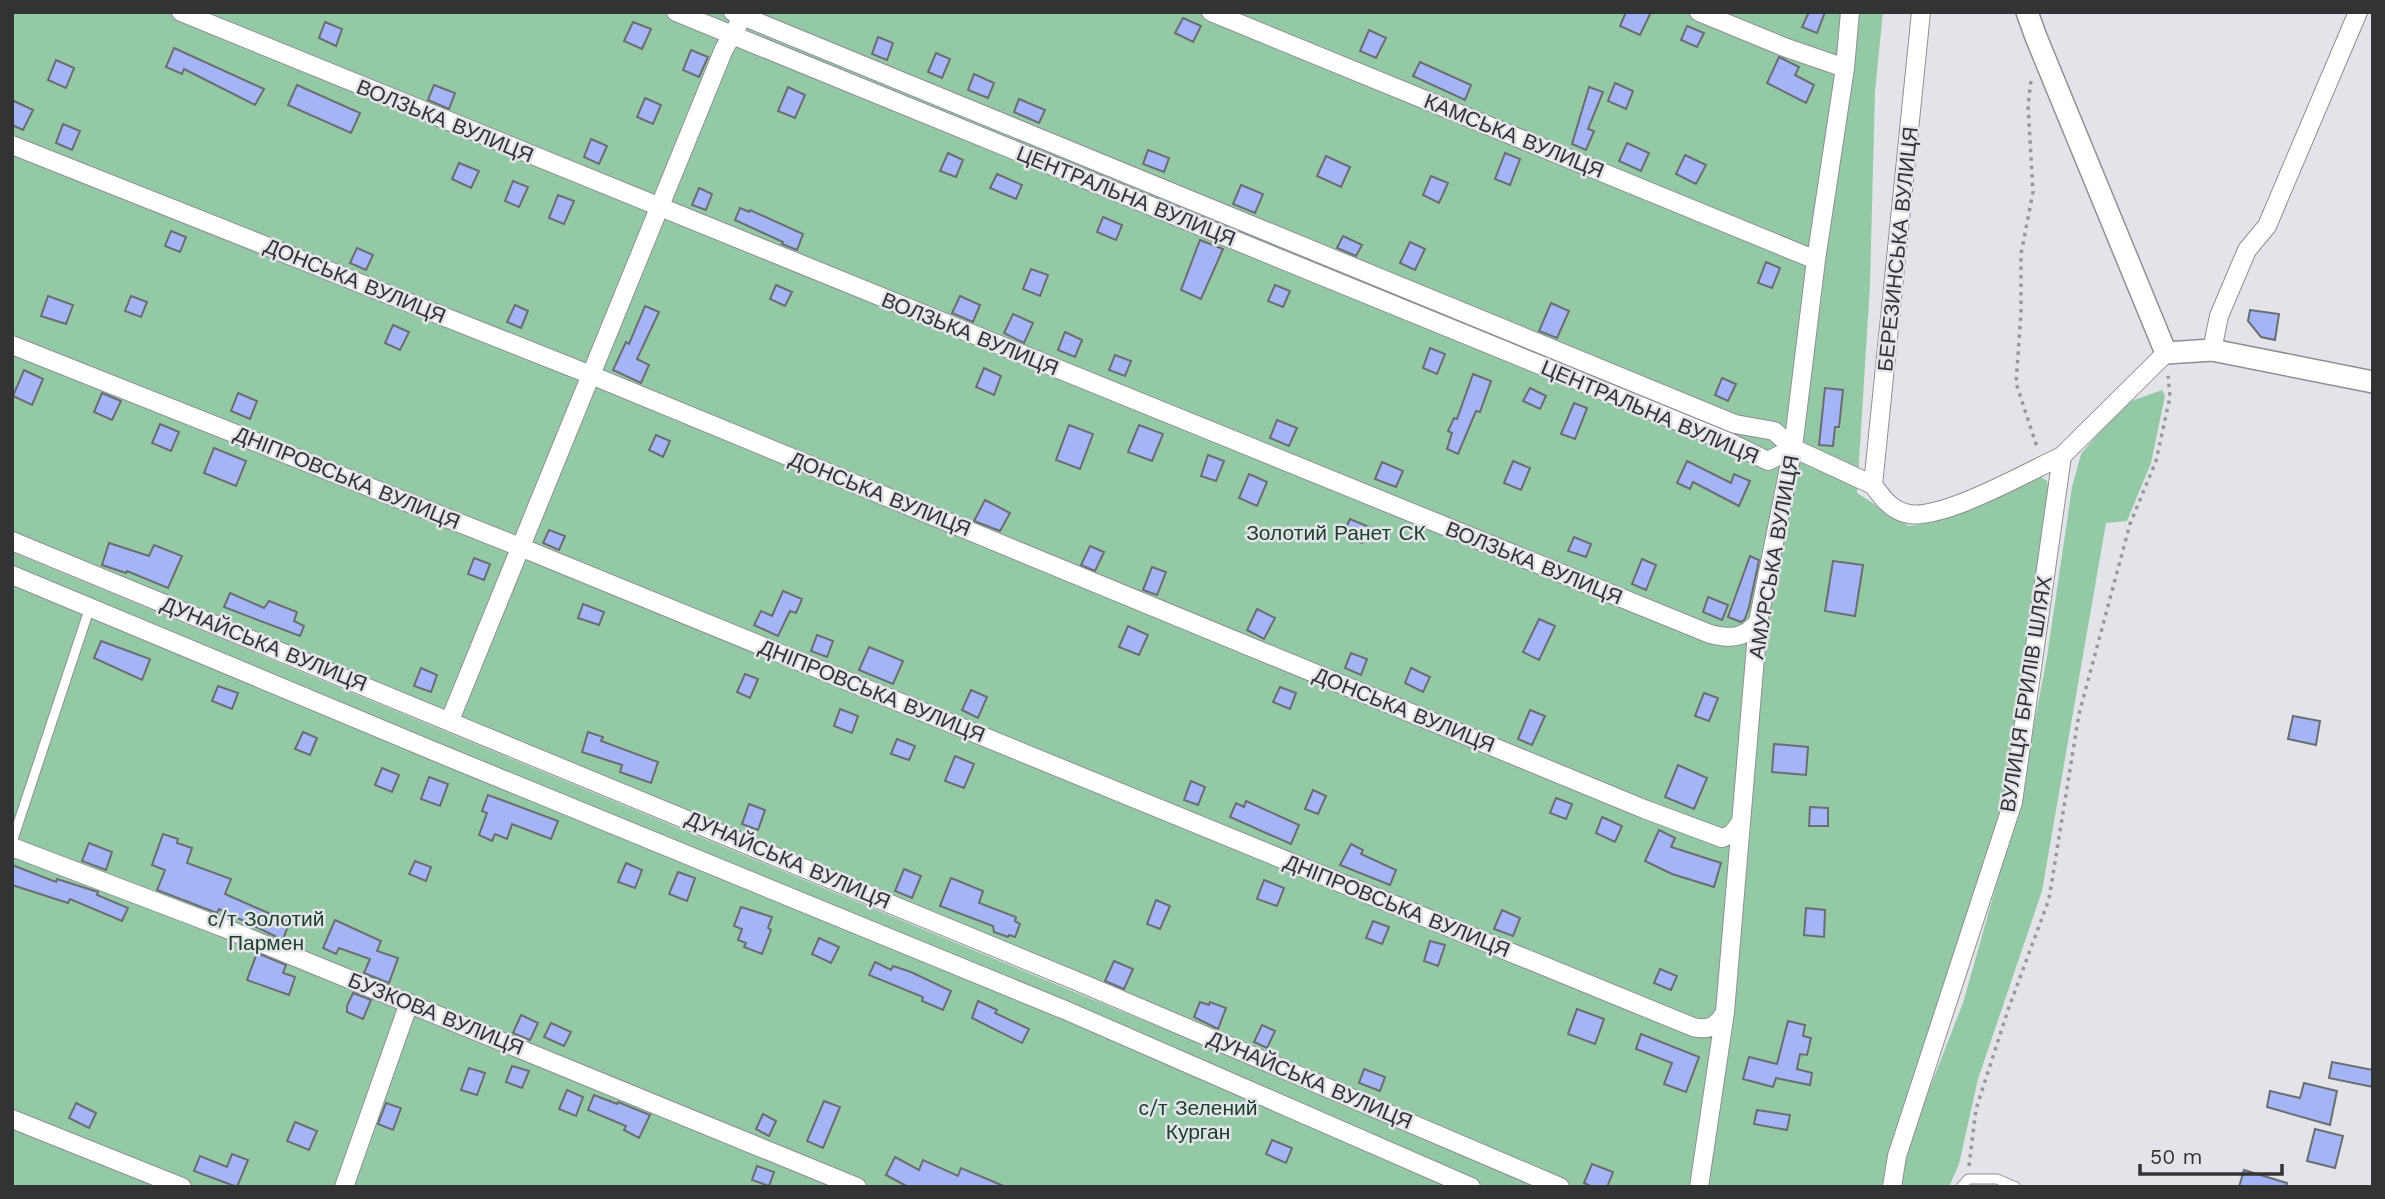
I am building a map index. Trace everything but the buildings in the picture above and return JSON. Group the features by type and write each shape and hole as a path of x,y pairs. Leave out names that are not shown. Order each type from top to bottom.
{"street":[{"name":"ВОЛЗЬКА ВУЛИЦЯ","path":"181,12 1710,634 1738,637 1750,631 1758,622"},
{"name":"ЦЕНТРАЛЬНА ВУЛИЦЯ","path":"676,12 1718,438 1768,461 1793,448 1774,430 1735,424 740,14"},
{"name":"КАМСЬКА ВУЛИЦЯ","path":"1211,12 1816,260"},
{"path":"1699,12 1784,47 1845,68"},
{"name":"АМУРСЬКА ВУЛИЦЯ","path":"1699,1187 1725,1012 1758,622 1793,448 1816,260 1845,68 1850,12"},
{"name":"БЕРЕЗИНСЬКА ВУЛИЦЯ","path":"1873,485 1921,12"},
{"path":"2027,12 2166,353"},
{"path":"2036,37 2041,12"},
{"path":"2212,350 2219,316 2242,261 2247,250 2267,226 2358,12"},
{"path":"450,720 724,49 734,36 740,14"},
{"name":"ДОНСЬКА ВУЛИЦЯ","path":"12,145 591,375 1644,809 1722,838 1732,834 1741,822"},
{"name":"ДНІПРОВСЬКА ВУЛИЦЯ","path":"12,345 520,547 1693,1027 1709,1028 1721,1019 1725,1012"},
{"path":"1793,448 1873,485 1894,508 1906,514 1920,515 1991,491 2062,456 2166,353 2212,350 2373,382"},
{"name":"ВУЛИЦЯ БРИЛІВ ШЛЯХ","path":"1892,1187 1896,1156 2013,802 2062,456"},
{"name":"ДУНАЙСЬКА ВУЛИЦЯ","path":"12,541 1079,982 1560,1187"},
{"name":"ДУНАЙСЬКА ВУЛИЦЯ","path":"12,575 1065,1010 1471,1187"},
{"name":"БУЗКОВА ВУЛИЦЯ","path":"12,844 857,1187"},
{"path":"344,1187 409,1003"},
{"path":"13,1122 182,1187"}],"lane":[{"path":"12,844 90,607"},
{"path":"1966,1184 1997,1179 2016,1187"}],"path":[{"path":"2032,74 2028,104 2033,192 2021,254 2021,313 2016,383 2044,465"},
{"path":"1966,1184 1976,1109 2008,1010 2049,898 2079,714 2130,524 2157,461 2170,397 2166,353"}],"green space":[{"name":"Золотий Ранет СК","path":"12,12 1883,12 1875,91 1870,285 1857,493 1909,526 1944,520 1940,514 2038,475 2047,481 2050,499 2030,613 2006,804 1933,1016 1885,1187 12,1187 12,552 1147,1022 1030,966 12,546"},
{"path":"2162,390 2165,396 2151,463 2127,521 2106,523 2042,891 1978,1079 1959,1164 1949,1187 1898,1187 1900,1164 1963,1003 2018,808 2047,657 2072,487 2081,454 2123,404"}],"park label":[{"name":"с/т Золотий Пармен","path":"266,931"},
{"name":"с/т Зелений Курган","path":"1198,1120"}]}
